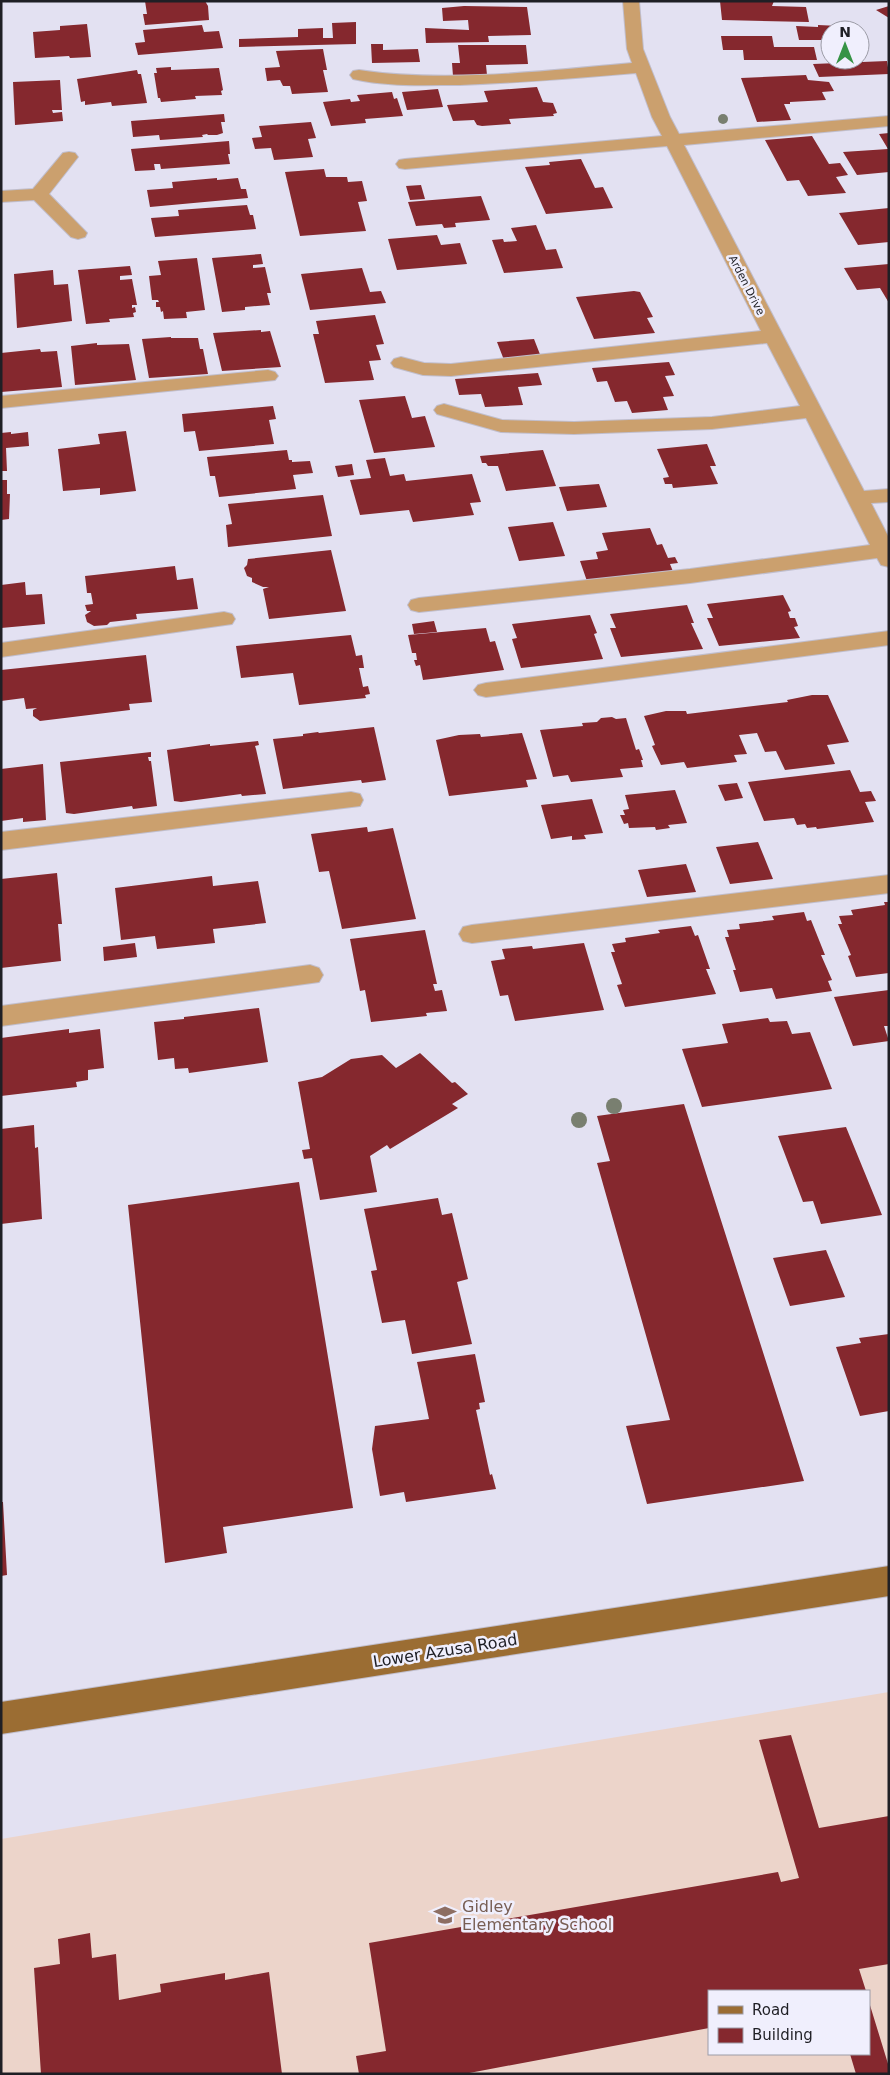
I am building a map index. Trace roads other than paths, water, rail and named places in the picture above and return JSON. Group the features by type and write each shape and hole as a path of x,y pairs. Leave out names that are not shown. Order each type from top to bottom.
{"main road":[{"name":"Lower Azusa Road","path":"1,1718 889,1581"}],"street":[{"name":"Arden Drive","path":"631,1 635,49 661,118 886,555"},
{"path":"359,75 386,80 434,80 537,76 642,67"},
{"path":"405,164 889,121"},
{"path":"1,197 39,194 69,157"},
{"path":"39,194 78,233"},
{"path":"401,363 423,369 451,370 773,336"},
{"path":"1,402 268,376"},
{"path":"444,410 501,426 574,428 712,423 812,411"},
{"path":"857,498 889,495"},
{"path":"419,605 886,555"},
{"path":"1,650 224,619"},
{"path":"486,690 889,638"},
{"path":"1,841 351,800"},
{"path":"472,934 889,884"},
{"path":"1,1016 310,975"}],"place":[{"name":"Gidley Elementary School","path":"445,1915"}]}
